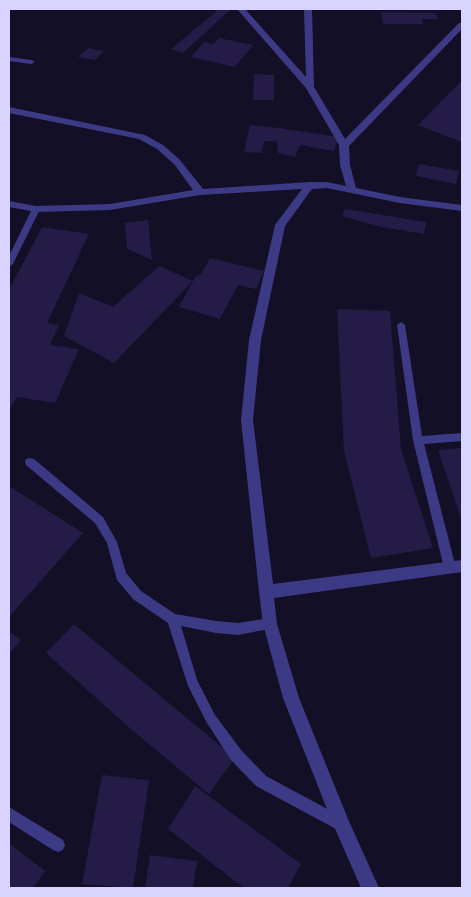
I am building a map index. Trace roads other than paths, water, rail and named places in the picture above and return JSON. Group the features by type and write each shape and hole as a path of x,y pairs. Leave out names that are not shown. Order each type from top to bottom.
{"street":[{"path":"241,9 310,87 344,145 345,165 352,189"},
{"path":"308,9 310,87"},
{"path":"344,145 462,26"},
{"path":"9,59 31,62"},
{"path":"9,110 121,131 142,138 160,147 177,162 200,192"},
{"path":"9,204 36,209 110,207 200,192 327,184 400,200 462,208"},
{"path":"310,185 280,225 255,340 247,420 270,624 291,698 341,824 370,888"},
{"path":"266,592 456,567"}],"lane":[{"path":"9,264 36,209"},
{"path":"401,325 418,440 456,567"},
{"path":"418,440 462,437"},
{"path":"30,462 99,520 112,542 121,576 137,595 173,619 216,628 238,629 270,624"},
{"path":"173,619 192,682 211,719 236,755 261,781 341,824"},
{"path":"9,814 58,845"}]}
